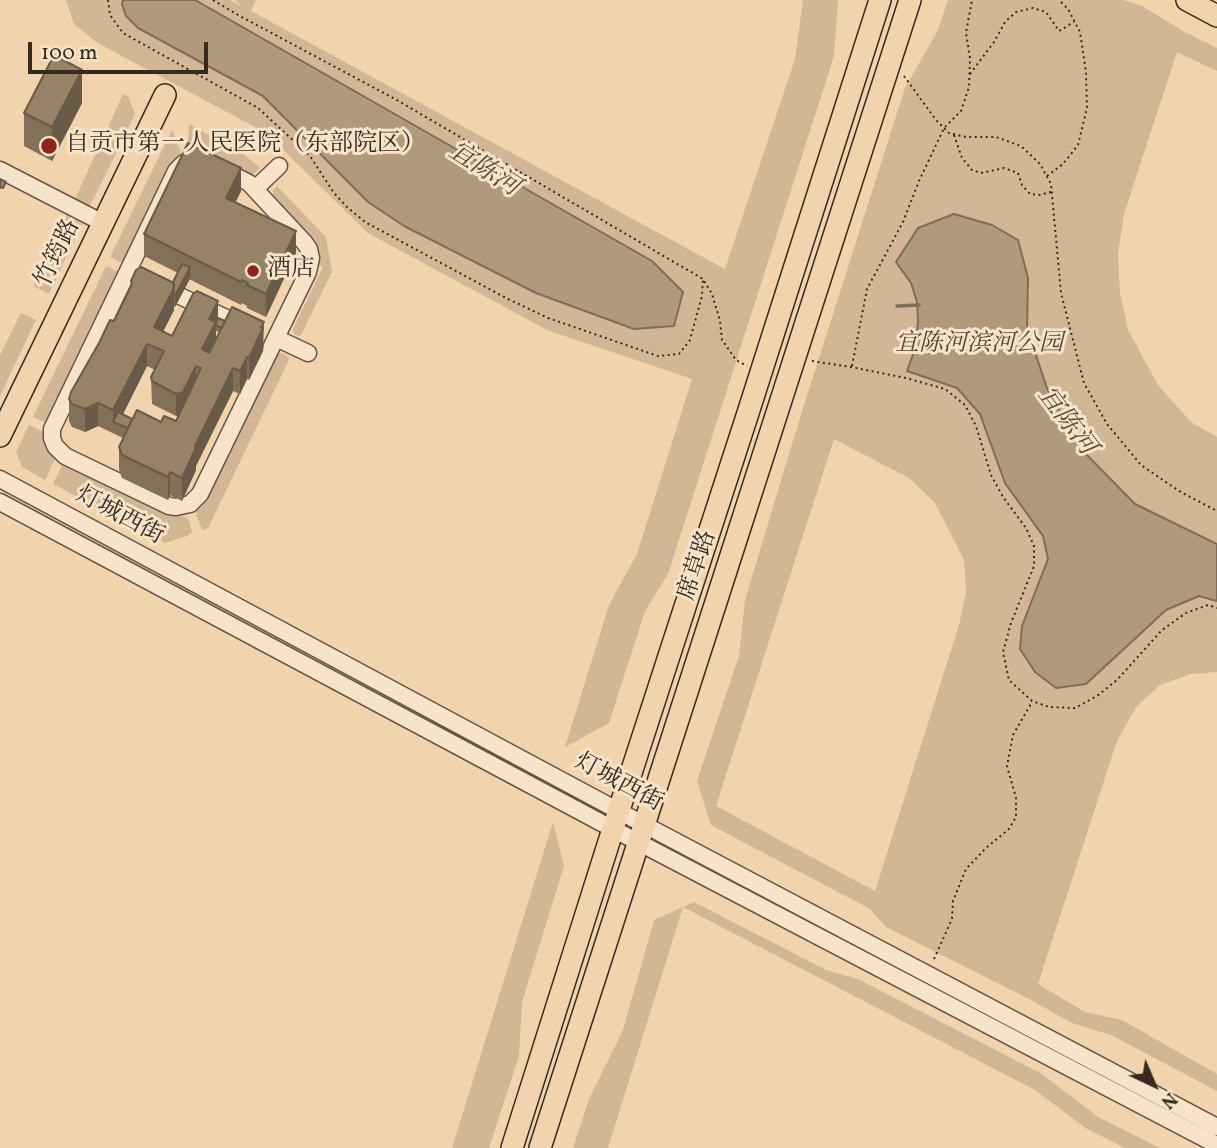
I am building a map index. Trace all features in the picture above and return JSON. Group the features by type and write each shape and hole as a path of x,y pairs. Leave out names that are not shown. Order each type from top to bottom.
{"main road":[{"name":"席草路","path":"512,1148 880,0"},
{"name":"席草路","path":"540,1148 910,0"},
{"path":"1187,0 1217,16"},
{"name":"竹筠路","path":"0,436 164,94"}],"street":[{"path":"196,159 206,161 245,180 304,242 311,258 308,272 200,494 186,506 165,504 65,456 57,449 52,438 54,422 140,277 176,171 184,163 196,159"},
{"path":"255,189 279,166"},
{"path":"0,170 103,223"},
{"path":"140,277 308,354"},
{"name":"灯城西街","path":"0,479 616,820 1217,1145"},
{"name":"灯城西街","path":"0,502 616,820"},
{"name":"灯城西街","path":"640,833 928,974 1217,1127"}],"path":[{"path":"108,0 110,15 123,33 258,108 310,156 334,193 365,222 537,313 658,356 679,354 690,340 702,296 703,279"},
{"path":"213,0 395,99 703,279 712,294 722,340 736,360 760,374"},
{"path":"851,367 867,289 903,222 944,128 961,111 970,87 970,58 965,33 972,0"},
{"path":"1046,176 1063,164 1078,145 1087,108 1086,72 1080,32 1068,9 1059,0"},
{"path":"970,75 1005,22 1016,12 1033,8 1046,12 1059,31 1075,22"},
{"path":"891,58 936,120 949,133 966,137 996,137 1021,146 1040,164 1051,184 1061,293 1084,383 1107,424 1141,464 1179,491 1217,511"},
{"path":"954,134 962,158 972,170 981,173 1004,168 1018,173 1022,185 1030,194 1051,192"},
{"path":"794,358 906,378 945,390 965,405 976,426 991,475 1003,497 1026,528 1034,546 1034,566 1011,623 1003,652 1009,680 1032,701 1049,706 1075,708 1097,696 1117,680 1162,630 1186,613 1208,605 1217,608"},
{"path":"928,974 952,919 953,901 966,869 986,848 1009,830 1016,817 1016,798 1007,766 1013,736 1032,701"}],"green space":[{"path":"66,0 230,0 242,7 235,0 256,0 251,11 725,269 795,59 803,0 838,0 834,56 668,574 645,611 609,723 565,747 609,605 637,554 692,379 547,330 368,233 277,144 255,127 96,42 74,24"},
{"name":"宜陈河滨河公园","path":"948,0 1123,0 1142,6 1217,48 1217,71 1177,52 1124,214 1118,254 1120,293 1128,330 1158,385 1191,422 1217,437 1217,672 1191,674 1160,685 1136,707 1117,741 1038,984 1085,1012 1122,1020 1217,1074 1217,1091 1111,1035 1072,1023 886,927 870,909 711,825 697,781 739,656 745,600 905,88 937,32","holes":["834,439 909,478 935,503 964,560 966,592 959,625 875,891 716,806"]},
{"path":"123,94 128,96 135,114 88,205 75,199"},
{"path":"189,124 245,155 260,168 249,176 188,146"},
{"path":"172,130 181,152 126,265 110,257"},
{"path":"277,186 326,237 332,272 299,336 294,334 293,329 323,267 317,264 273,199 273,191"},
{"path":"67,215 82,224 49,294 33,286"},
{"path":"106,266 123,274 49,424 33,417"},
{"path":"21,313 36,320 0,396 0,355"},
{"path":"282,353 289,357 289,360 208,528 204,530 196,511 269,361"},
{"path":"29,425 48,434 57,455 45,480 22,467 16,452"},
{"path":"66,460 187,518 192,532 165,543 53,484"},
{"path":"553,822 564,866 522,1002 519,1056 489,1148 452,1148"},
{"path":"694,902 826,970 858,979 1042,1074 1098,1117 1160,1148 1125,1148 1087,1129 1035,1090 683,907 608,1148 573,1148 589,1099 623,1030 654,920"}],"water":[{"path":"123,0 195,0 652,261 683,292 674,326 634,329 536,293 404,226 368,202 263,96 138,28 126,16"},
{"path":"954,214 992,225 1018,240 1028,278 1027,329 1047,388 1081,449 1135,504 1217,544 1217,601 1199,596 1166,610 1086,684 1056,688 1035,672 1020,649 1022,626 1048,559 1043,536 1005,483 980,414 957,388 907,371 916,346 917,302 911,283 896,262 918,228"}],"building":[{"path":"54,55 82,70 52,127 24,113"},
{"path":"188,143 241,168 226,198 296,231 266,294 144,234"},
{"path":"0,179 6,182 3,188 0,188"},
{"path":"182,264 190,267 175,296 173,282"},
{"path":"141,267 174,283 154,327 172,336 193,294 197,291 218,301 209,319 216,322 202,349 209,353 232,307 264,322 249,358 247,357 240,371 233,368 182,478 170,472 168,477 122,455 119,447 137,410 161,422 164,416 176,421 201,368 196,366 183,392 176,394 152,381 151,377 164,351 147,344 113,410 98,403 85,409 72,404 69,399 110,320 114,321 136,270"},
{"path":"218,318 225,321 222,328 215,325"},
{"path":"118,412 132,419 128,428 113,422"}],"waterway":[{"name":"宜陈河","path":"897,306 919,305"}],"place":[{"name":"自贡市第一人民医院（东部院区）","path":"49,146"},
{"name":"酒店","path":"253,271"}]}
